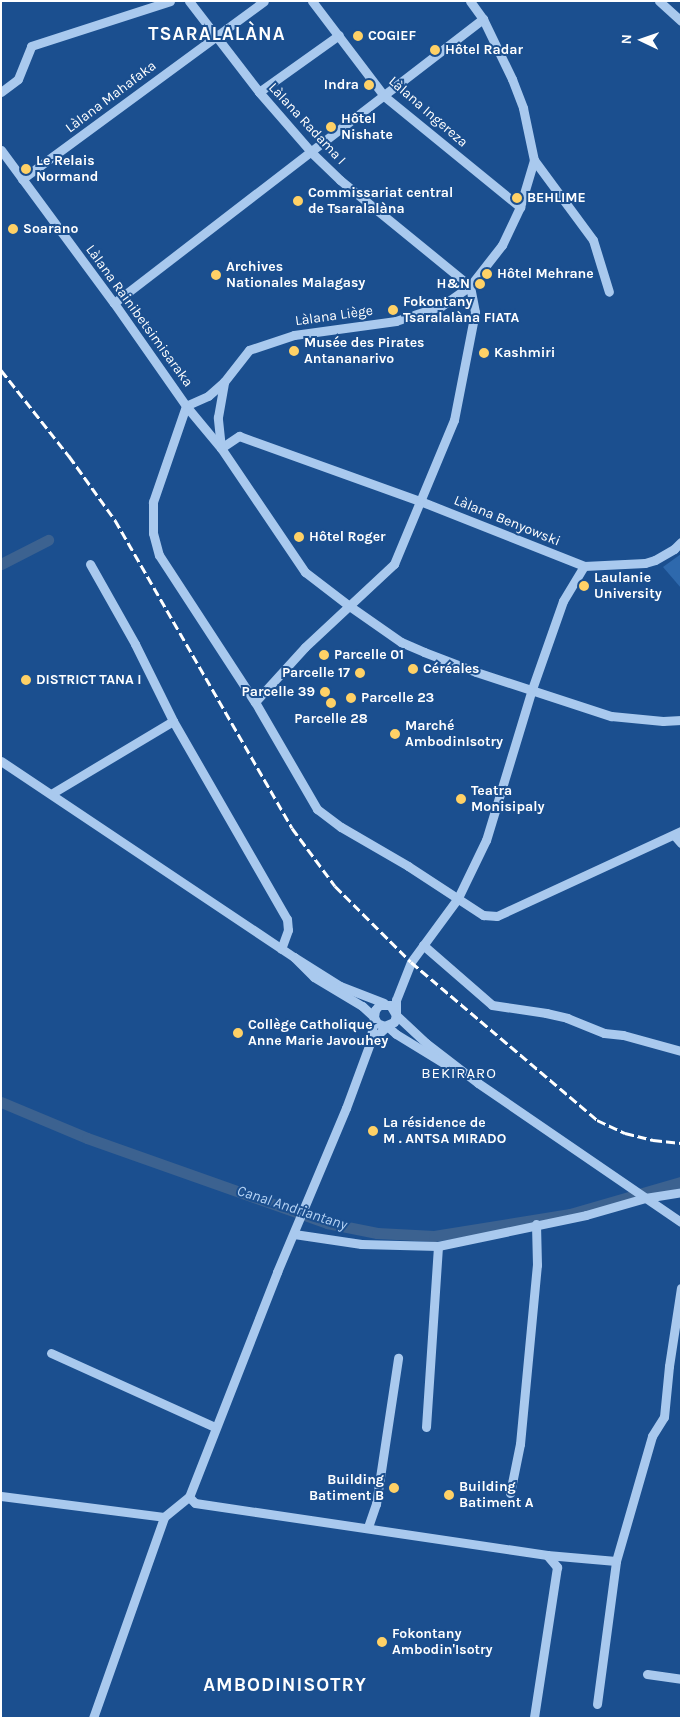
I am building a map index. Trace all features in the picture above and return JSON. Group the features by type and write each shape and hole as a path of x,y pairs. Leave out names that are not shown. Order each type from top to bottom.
{"street":[{"path":"1,92 18,79 31,46 170,1"},
{"name":"Làlana Radama I","path":"189,1 259,92 312,153 340,180 470,286"},
{"name":"Làlana Mahafaka","path":"22,179 264,1"},
{"name":"Làlana Ingereza","path":"312,1 384,96 520,207"},
{"name":"Làlana Liège","path":"224,382 249,350 294,335 396,321 441,306 470,286 502,245 520,207 534,160 523,108 512,78 483,19 470,1"},
{"path":"659,1 681,20"},
{"path":"114,303 312,153 483,19"},
{"path":"259,92 339,35"},
{"name":"Làlana Rainibetsimisaraka","path":"1,150 114,303 186,406 221,448 306,572 348,606 406,644 476,672 611,716 664,721 681,720"},
{"path":"534,160 593,240 609,292"},
{"path":"255,702 305,647 394,564 454,420 475,312 470,286"},
{"path":"224,382 208,396 186,406 153,502 153,533 159,555 255,702 317,809 341,827 408,866 483,915 497,916 677,832 681,843"},
{"path":"221,448 218,417 224,382"},
{"name":"Làlana Benyowski","path":"221,448 238,436 420,501 584,566"},
{"path":"370,1043 387,1026 394,1022 396,1000 410,962 458,898 486,840 532,689 563,601 584,566 645,563 655,560 674,549 681,542"},
{"path":"90,564 140,652 173,721 287,919 288,930 281,949"},
{"path":"51,794 173,721"},
{"path":"1,760 294,958 340,986 383,1004 390,1005 396,1014 426,1043 478,1083 681,1222"},
{"path":"422,945 492,1005 553,1014 604,1033 681,1050"},
{"path":"294,958 314,977 362,1006 374,1017 377,1023 387,1026 417,1048 478,1083"},
{"path":"93,1718 164,1517 189,1497 215,1427 346,1108 370,1043 375,1010 393,997 401,987"},
{"path":"294,1234 361,1244 438,1246 586,1215 645,1198 681,1192"},
{"path":"510,1493 520,1444 537,1265 536,1224"},
{"path":"426,1427 438,1246"},
{"path":"597,1704 616,1560 652,1436 664,1417 669,1366 681,1288"},
{"path":"51,1353 215,1427"},
{"path":"368,1527 376,1504 398,1358"},
{"path":"1,1496 164,1517"},
{"path":"189,1497 195,1503 368,1527 547,1555 616,1560"},
{"path":"534,1718 557,1567 547,1555"},
{"path":"647,1674 681,1679"}],"shaded area":[{"path":"681,554 681,588 663,567"}],"waterway":[{"name":"Canal Andriantany","path":"1,564 48,540"},
{"name":"Canal Andriantany","path":"1,1102 87,1138 327,1223 377,1233 434,1236 570,1214 681,1182"}],"railway":[{"path":"1,370 69,456 115,520 292,828 335,886 411,962 597,1120 625,1133 653,1140 681,1143"}],"place":[{"name":"COGIEF","path":"358,36"},
{"name":"Hôtel Radar","path":"435,50"},
{"name":"Indra","path":"369,85"},
{"name":"Hôtel Nishate","path":"331,127"},
{"name":"Le Relais Normand","path":"26,169"},
{"name":"BEHLIME","path":"517,198"},
{"name":"Commissariat central de Tsaralalàna","path":"298,201"},
{"name":"Soarano","path":"13,229"},
{"name":"Hôtel Mehrane","path":"487,274"},
{"name":"Archives Nationales Malagasy","path":"216,275"},
{"name":"H&N","path":"480,284"},
{"name":"Fokontany Tsaralalàna FIATA","path":"393,310"},
{"name":"Musée des Pirates Antananarivo","path":"294,351"},
{"name":"Kashmiri","path":"484,353"},
{"name":"Hôtel Roger","path":"299,537"},
{"name":"Laulanie University","path":"584,586"},
{"name":"Parcelle 01","path":"324,655"},
{"name":"Céréales","path":"413,669"},
{"name":"Parcelle 17","path":"360,673"},
{"name":"DISTRICT TANA I","path":"26,680"},
{"name":"Parcelle 39","path":"325,692"},
{"name":"Parcelle 23","path":"351,698"},
{"name":"Parcelle 28","path":"331,703"},
{"name":"Marché AmbodinIsotry","path":"395,734"},
{"name":"Teatra Monisipaly","path":"461,799"},
{"name":"Collège Catholique Anne Marie Javouhey","path":"238,1033"},
{"name":"La résidence de M . ANTSA MIRADO","path":"373,1131"},
{"name":"Building Batiment B","path":"394,1488"},
{"name":"Building Batiment A","path":"449,1495"},
{"name":"Fokontany Ambodin'Isotry","path":"382,1642"}],"district":[{"name":"TSARALALÀNA","path":"217,35"},
{"name":"BEKIRARO","path":"459,1074"},
{"name":"AMBODINISOTRY","path":"285,1686"}]}
